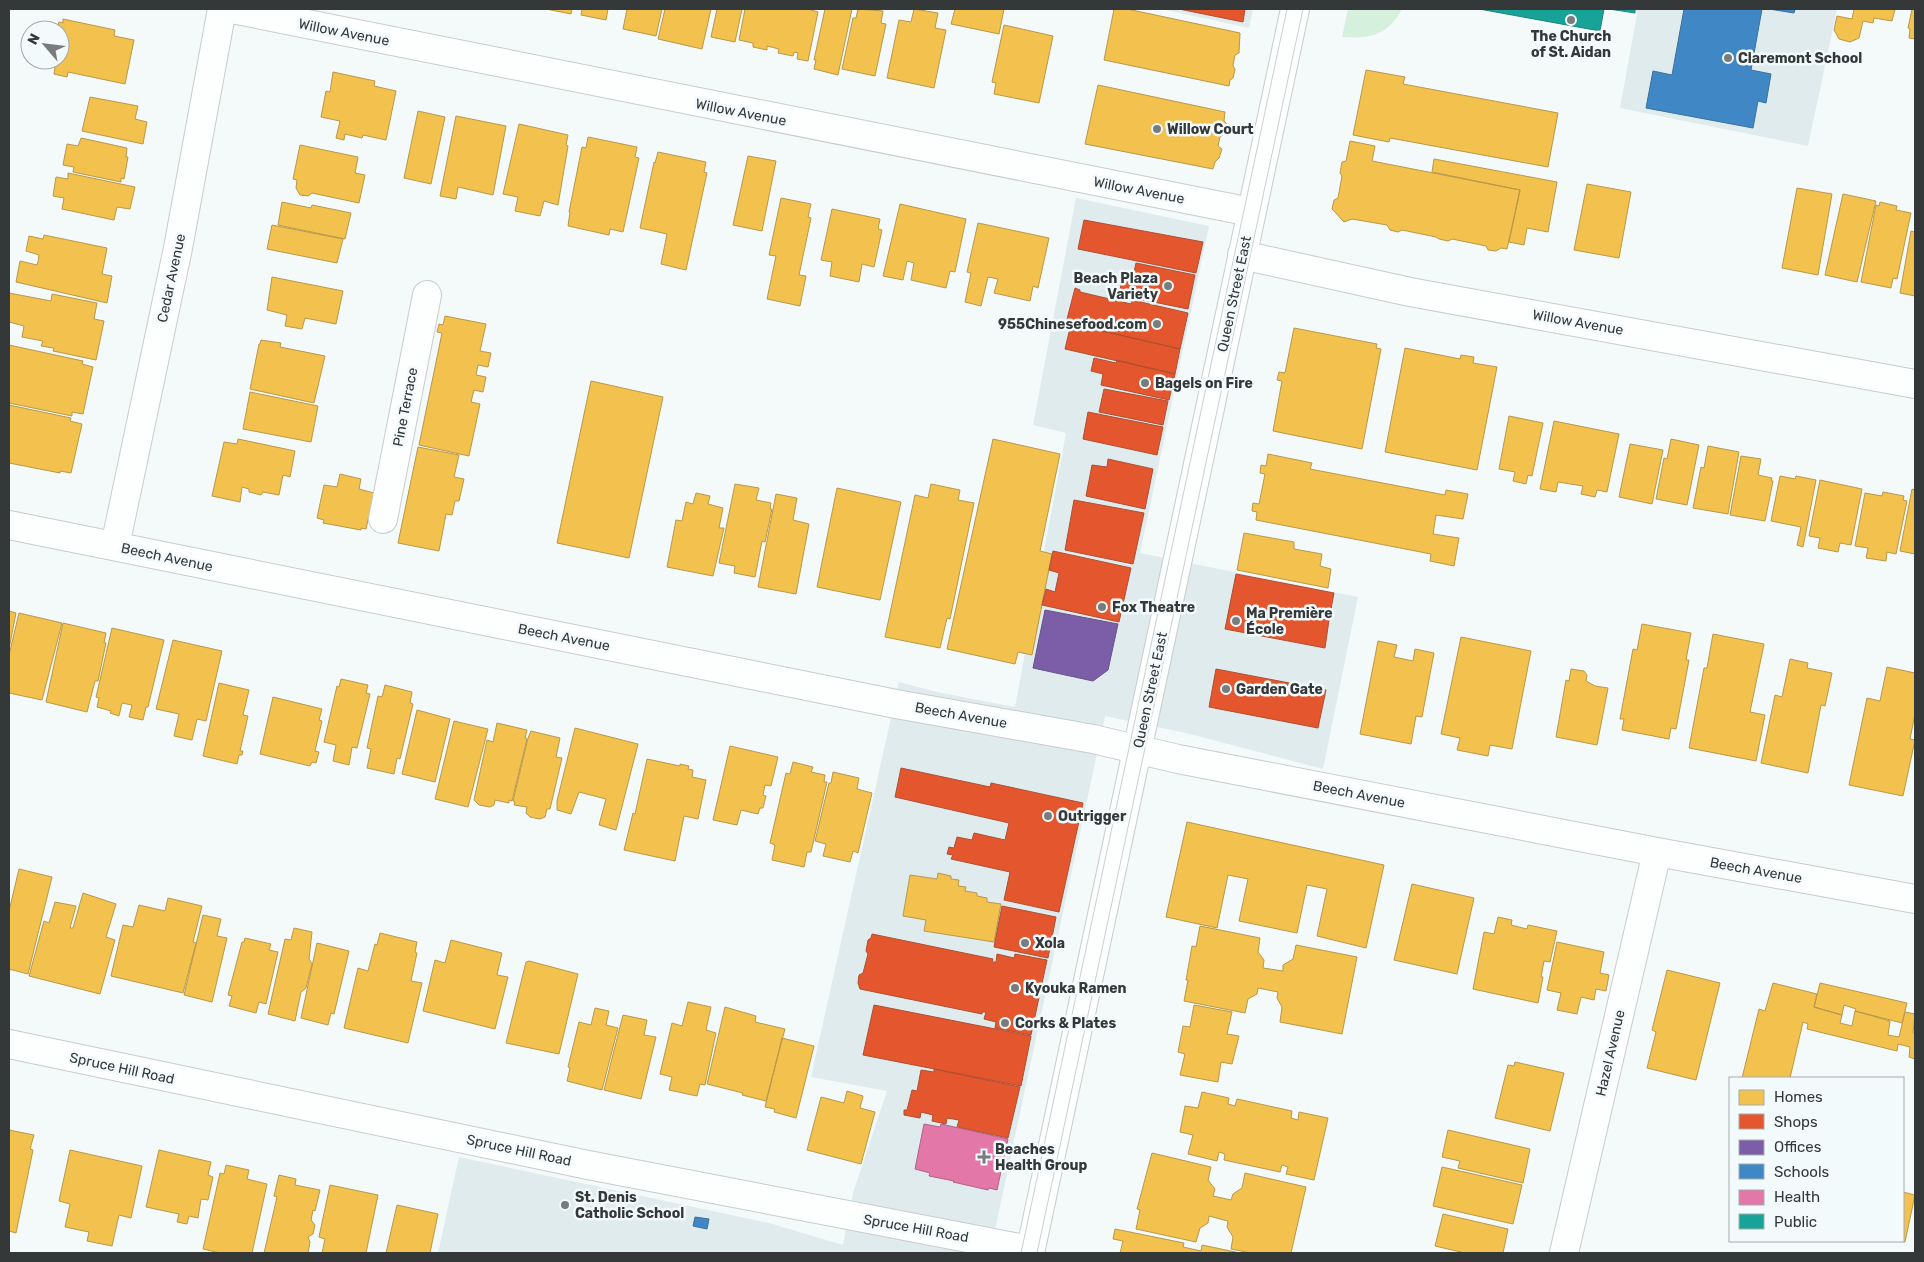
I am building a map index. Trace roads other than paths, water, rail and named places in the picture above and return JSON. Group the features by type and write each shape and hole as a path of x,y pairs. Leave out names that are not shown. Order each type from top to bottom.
{"street":[{"name":"Cedar Avenue","path":"115,546 178,248 222,9"},
{"name":"Willow Avenue","path":"232,9 1251,212"},
{"name":"Queen Street East","path":"1030,1252 1295,9"},
{"name":"Willow Avenue","path":"1242,255 1420,294 1915,384"},
{"name":"Pine Terrace","path":"383,519 427,294"},
{"name":"Beech Avenue","path":"9,525 886,702 1093,739 1188,761 1657,852 1915,898"},
{"name":"Hazel Avenue","path":"1564,1253 1657,852"},
{"name":"Spruce Hill Road","path":"9,1044 588,1165 1030,1252"}],"tram line":[{"path":"1021,1253 1287,9"},
{"path":"1037,1253 1303,9"}],"place":[{"name":"The Church of St. Aidan","path":"1571,20"},
{"name":"Claremont School","path":"1728,58"},
{"name":"Willow Court","path":"1157,129"},
{"name":"Beach Plaza Variety","path":"1168,286"},
{"name":"955Chinesefood.com","path":"1157,324"},
{"name":"Bagels on Fire","path":"1145,383"},
{"name":"Fox Theatre","path":"1102,607"},
{"name":"Ma Première École","path":"1236,621"},
{"name":"Garden Gate","path":"1226,689"},
{"name":"Outrigger","path":"1048,816"},
{"name":"Xola","path":"1025,943"},
{"name":"Kyouka Ramen","path":"1015,988"},
{"name":"Corks & Plates","path":"1005,1023"},
{"name":"Beaches Health Group","path":"984,1157"},
{"name":"St. Denis Catholic School","path":"565,1205"}]}
